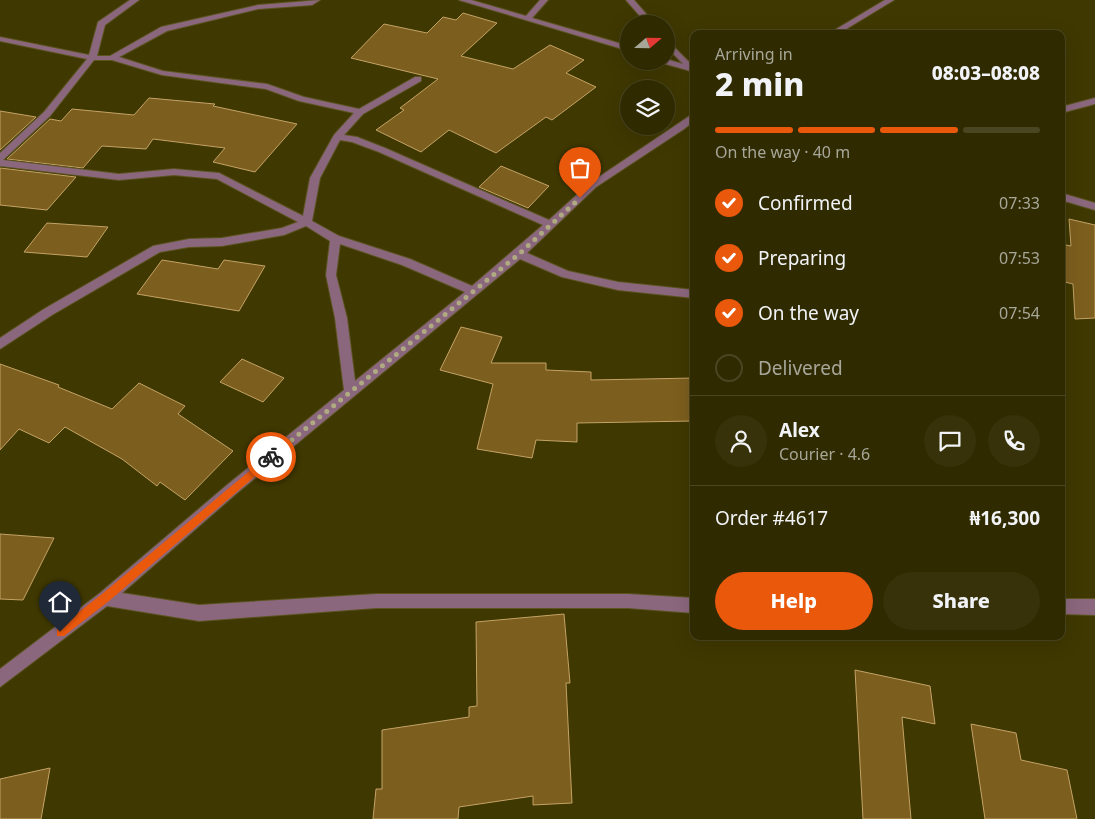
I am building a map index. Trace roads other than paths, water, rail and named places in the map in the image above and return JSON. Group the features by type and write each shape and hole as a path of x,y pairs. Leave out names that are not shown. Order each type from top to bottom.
{"street":[{"path":"0,158 47,114 92,58 101,24 135,0"},
{"path":"112,58 164,29 258,7 312,3 316,0"},
{"path":"462,0 620,46"},
{"path":"528,18 544,0"},
{"path":"630,0 643,15"},
{"path":"839,30 890,0"},
{"path":"0,39 92,58 112,58 162,73 267,87 302,99 360,112"},
{"path":"675,51 690,68"},
{"path":"675,64 690,70"},
{"path":"307,222 315,178 337,137 360,112 418,80"},
{"path":"1065,109 1095,101"},
{"path":"0,679 105,598 232,489 519,254 594,185 690,119"},
{"path":"337,137 354,139 382,150 552,225"},
{"path":"0,163 119,178 174,172 220,176 335,239 406,262 472,291"},
{"path":"1065,197 1095,207"},
{"path":"0,344 48,312 157,249 189,243 222,242 284,231 307,222"},
{"path":"335,239 331,275 341,318 350,392"},
{"path":"519,254 566,274 618,286 690,294"},
{"path":"105,598 198,613 376,601 628,601 690,606"},
{"path":"1065,606 1095,607"}]}
